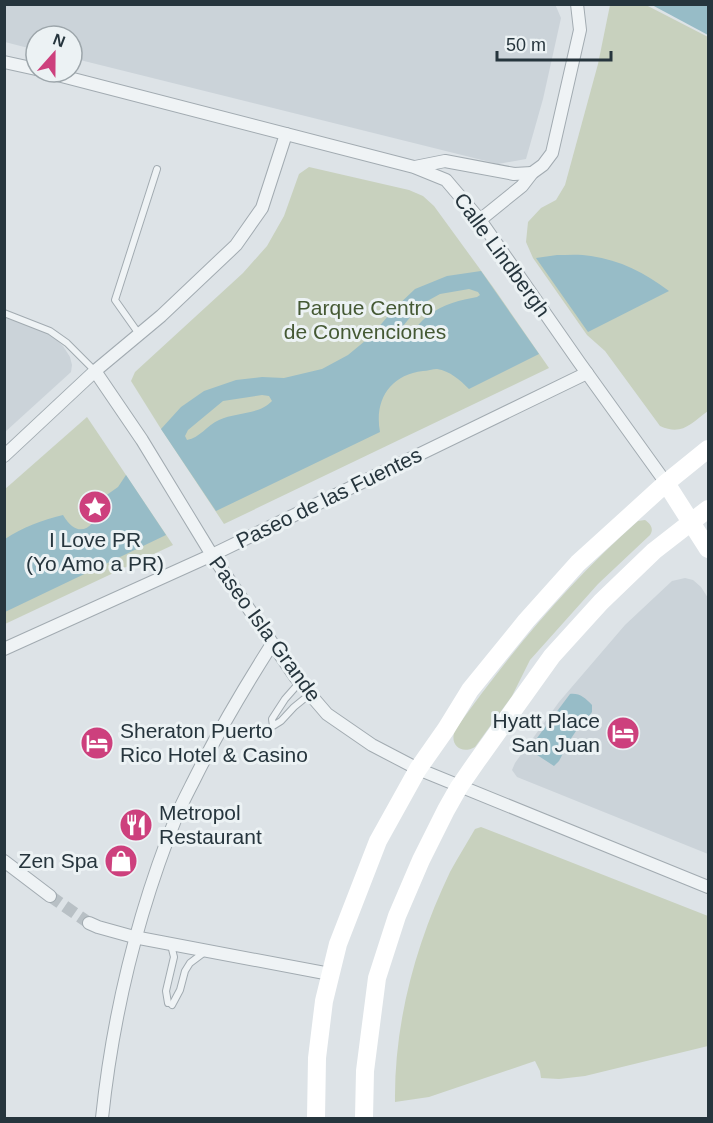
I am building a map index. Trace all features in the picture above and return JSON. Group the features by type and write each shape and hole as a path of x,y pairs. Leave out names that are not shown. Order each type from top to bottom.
{"main road":[{"path":"316,1119 316,1058 324,1001 338,944 378,841 418,769 471,690 526,621 578,563 666,483 708,449"},
{"name":"Calle Lindbergh","path":"666,483 708,549"},
{"path":"364,1119 365,1071 377,978 397,916 446,810 459,787 552,656 601,602 654,551 708,509"}],"street":[{"path":"480,220 522,186 552,153 580,30 577,4"},
{"path":"4,62 24,66"},
{"name":"Calle Lindbergh","path":"84,82 414,167 446,180 480,220 666,483"},
{"path":"4,456 95,371 161,316 236,244 262,208 285,134"},
{"path":"414,167 445,161 514,174 532,174"},
{"name":"Paseo Isla Grande","path":"95,371 142,440 212,555 272,644 327,714 372,745 418,769 708,887"},
{"name":"Paseo de las Fuentes","path":"4,649 212,555 587,373"},
{"path":"102,1119 114,1023 134,937 177,814 212,744 272,644"},
{"path":"4,861 50,896"},
{"path":"89,923 134,937 330,974"}],"lane":[{"path":"140,334 115,300 157,169"},
{"path":"4,313 50,331 67,342 95,371"},
{"path":"300,682 272,719 273,726 282,721 310,694"},
{"path":"171,944 174,957 166,991 170,1004 180,990 185,971 190,963 207,951"}],"shaded area":[{"path":"5,4 555,4 561,18 543,99 526,159 498,164 84,61 84,24 24,24 24,47 5,42"},
{"path":"5,316 51,334 63,346 72,365 71,372 5,432"},
{"name":"Hyatt Place San Juan","path":"685,578 693,580 708,598 708,854 517,777 512,770 559,702 625,625 672,581"}],"green space":[{"path":"610,5 646,5 708,37 708,411 686,427 674,430 660,426 605,351 587,335 533,258 526,242 528,222 541,208 556,200 565,185 598,64"},
{"name":"Parque Centro de Convenciones","path":"309,167 409,190 423,196 434,206 549,368 224,524 131,381 135,372 243,273 267,246 284,216 299,174"},
{"path":"87,417 173,545 5,624 4,490"},
{"path":"645,520 651,527 650,535 598,584 530,660 512,696 475,747 465,750 458,747 454,740 455,730 540,620 612,545 638,521"},
{"path":"481,827 708,916 708,1046 585,1076 559,1079 541,1078 535,1061 429,1097 395,1102 398,1042 417,955 450,872 475,829"}],"water":[{"path":"652,5 708,5 708,35"},
{"path":"587,255 622,264 651,278 669,291 588,332 536,258"},
{"path":"481,271 539,354 469,389 458,379 442,370 411,373 393,384 382,400 380,432 216,511 161,429 181,407 204,391 236,380 262,377 284,378 322,369 348,355 371,336 415,289 447,276","holes":["469,289 480,295 434,311 405,338 399,336 399,331 420,305 440,294","269,396 272,401 267,406 226,417 196,437 187,440 185,436 188,430 223,401"]},
{"path":"126,475 166,535 5,612 5,539 33,524 63,515 69,524 76,528 88,527 97,516 101,499 118,487"},
{"path":"570,694 577,694 585,698 592,705 592,712 576,731 554,766 531,751 531,746"}],"tunnel":[{"path":"50,896 89,923"}],"place":[{"name":"I Love PR (Yo Amo a PR)","path":"95,507"},
{"name":"Hyatt Place San Juan","path":"623,733"},
{"name":"Sheraton Puerto Rico Hotel & Casino","path":"97,743"},
{"name":"Metropol Restaurant","path":"136,825"},
{"name":"Zen Spa","path":"121,861"}]}
